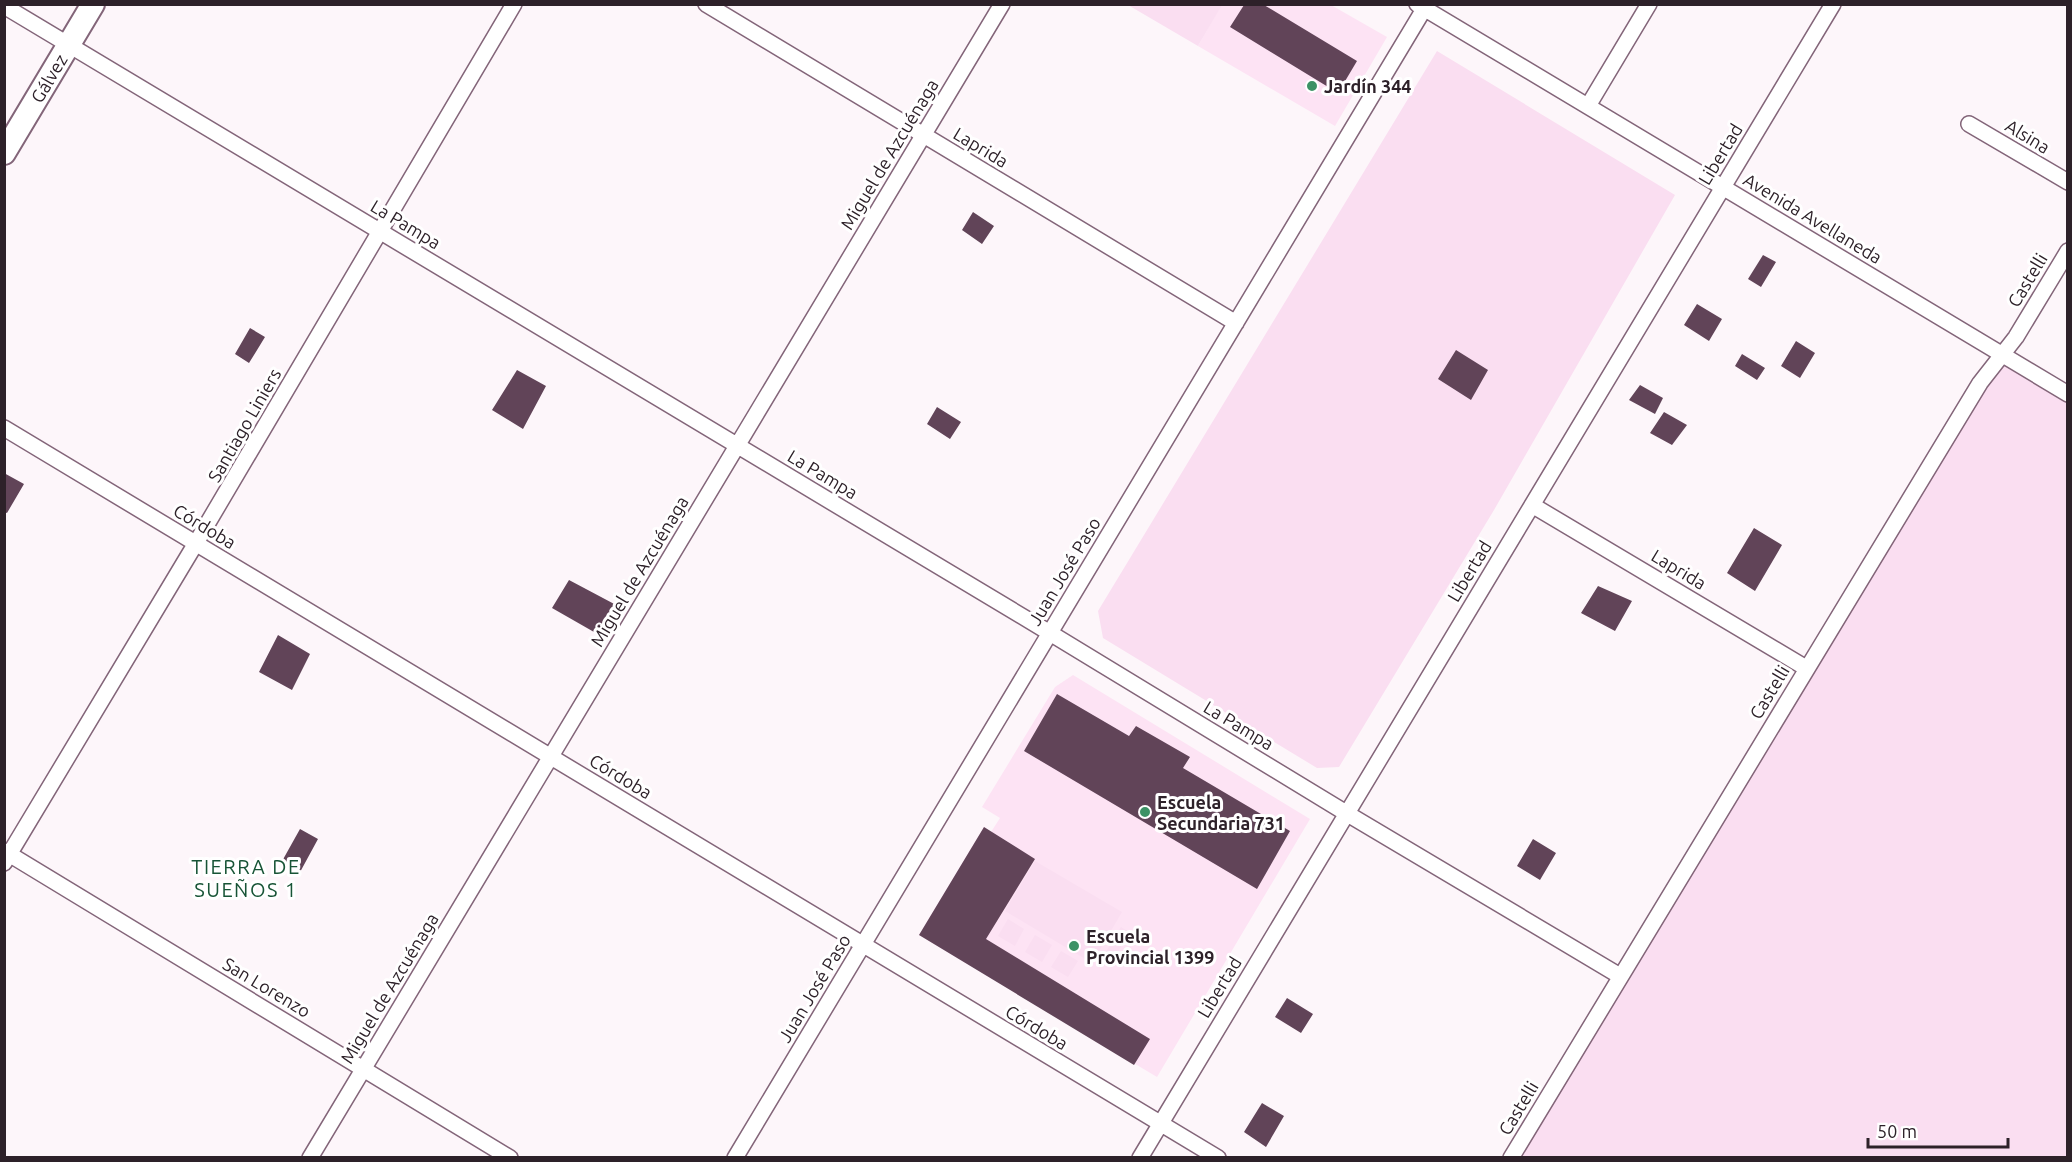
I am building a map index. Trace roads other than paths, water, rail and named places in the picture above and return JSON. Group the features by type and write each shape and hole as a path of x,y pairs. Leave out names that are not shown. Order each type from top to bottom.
{"main road":[{"name":"Gálvez","path":"4,153 93,4"}],"street":[{"name":"Santiago Liniers","path":"6,856 196,543 514,4"},
{"name":"Laprida","path":"706,4 1236,323"},
{"name":"Miguel de Azcuénaga","path":"310,1158 1002,4"},
{"path":"1588,106 1649,4"},
{"name":"Libertad","path":"1140,1158 1833,4"},
{"name":"La Pampa","path":"4,6 1620,976"},
{"name":"Avenida Avellaneda","path":"1423,6 2067,394"},
{"name":"Juan José Paso","path":"735,1158 1236,323 1423,6"},
{"name":"Alsina","path":"1969,124 2067,182"},
{"name":"Castelli","path":"1511,1158 1980,383 2016,337 2067,251"},
{"name":"Córdoba","path":"4,428 1218,1158"},
{"name":"Laprida","path":"1532,505 1806,668"},
{"name":"San Lorenzo","path":"6,856 510,1158"}],"place":[{"name":"Jardín 344","path":"1312,86"},
{"name":"Escuela Secundaria 731","path":"1145,812"},
{"name":"Escuela Provincial 1399","path":"1074,946"}],"district":[{"name":"TIERRA DE SUEÑOS 1","path":"246,878"}]}
